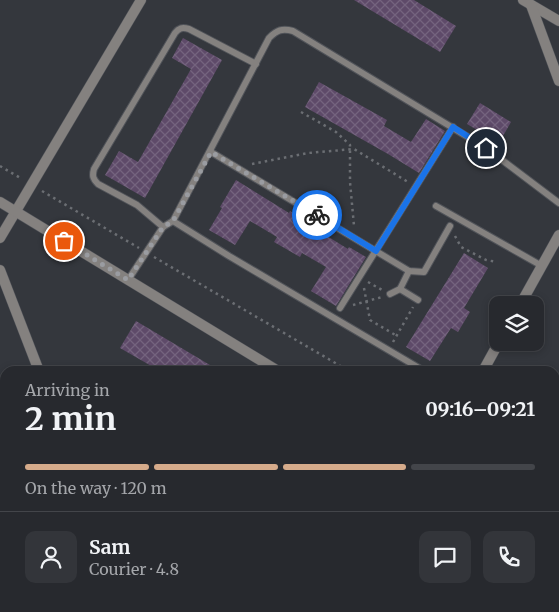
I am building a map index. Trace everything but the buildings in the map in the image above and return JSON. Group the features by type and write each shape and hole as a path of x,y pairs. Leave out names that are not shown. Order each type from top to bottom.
{"street":[{"path":"0,238 141,0"},
{"path":"529,2 559,21"},
{"path":"529,2 559,81"},
{"path":"0,202 270,366"},
{"path":"525,296 559,234"},
{"path":"0,270 37,366"},
{"path":"486,366 494,351"}],"lane":[{"path":"163,227 137,204 98,184 92,174 94,169 178,29 189,28 256,64"},
{"path":"128,280 163,227 173,221 211,152 269,38 275,31 284,29 293,31 453,127 486,148 559,203"},
{"path":"340,308 361,278 453,127"},
{"path":"211,152 409,271 424,272 450,226"},
{"path":"436,206 542,266"},
{"path":"173,221 237,261 416,366"},
{"path":"390,294 400,288 409,271"},
{"path":"400,288 418,300"}],"path":[{"path":"301,112 336,132 350,145 350,182 356,239"},
{"path":"242,171 258,162 308,152 351,149"},
{"path":"41,190 341,366"},
{"path":"361,278 370,320 397,336"},
{"path":"361,278 390,294"},
{"path":"340,308 390,294"},
{"path":"389,350 418,300"}],"way so far":[{"path":"64,241 128,280 163,227 173,221 211,152 317,215"}],"route":[{"path":"317,215 376,251 453,127 486,148"}]}
